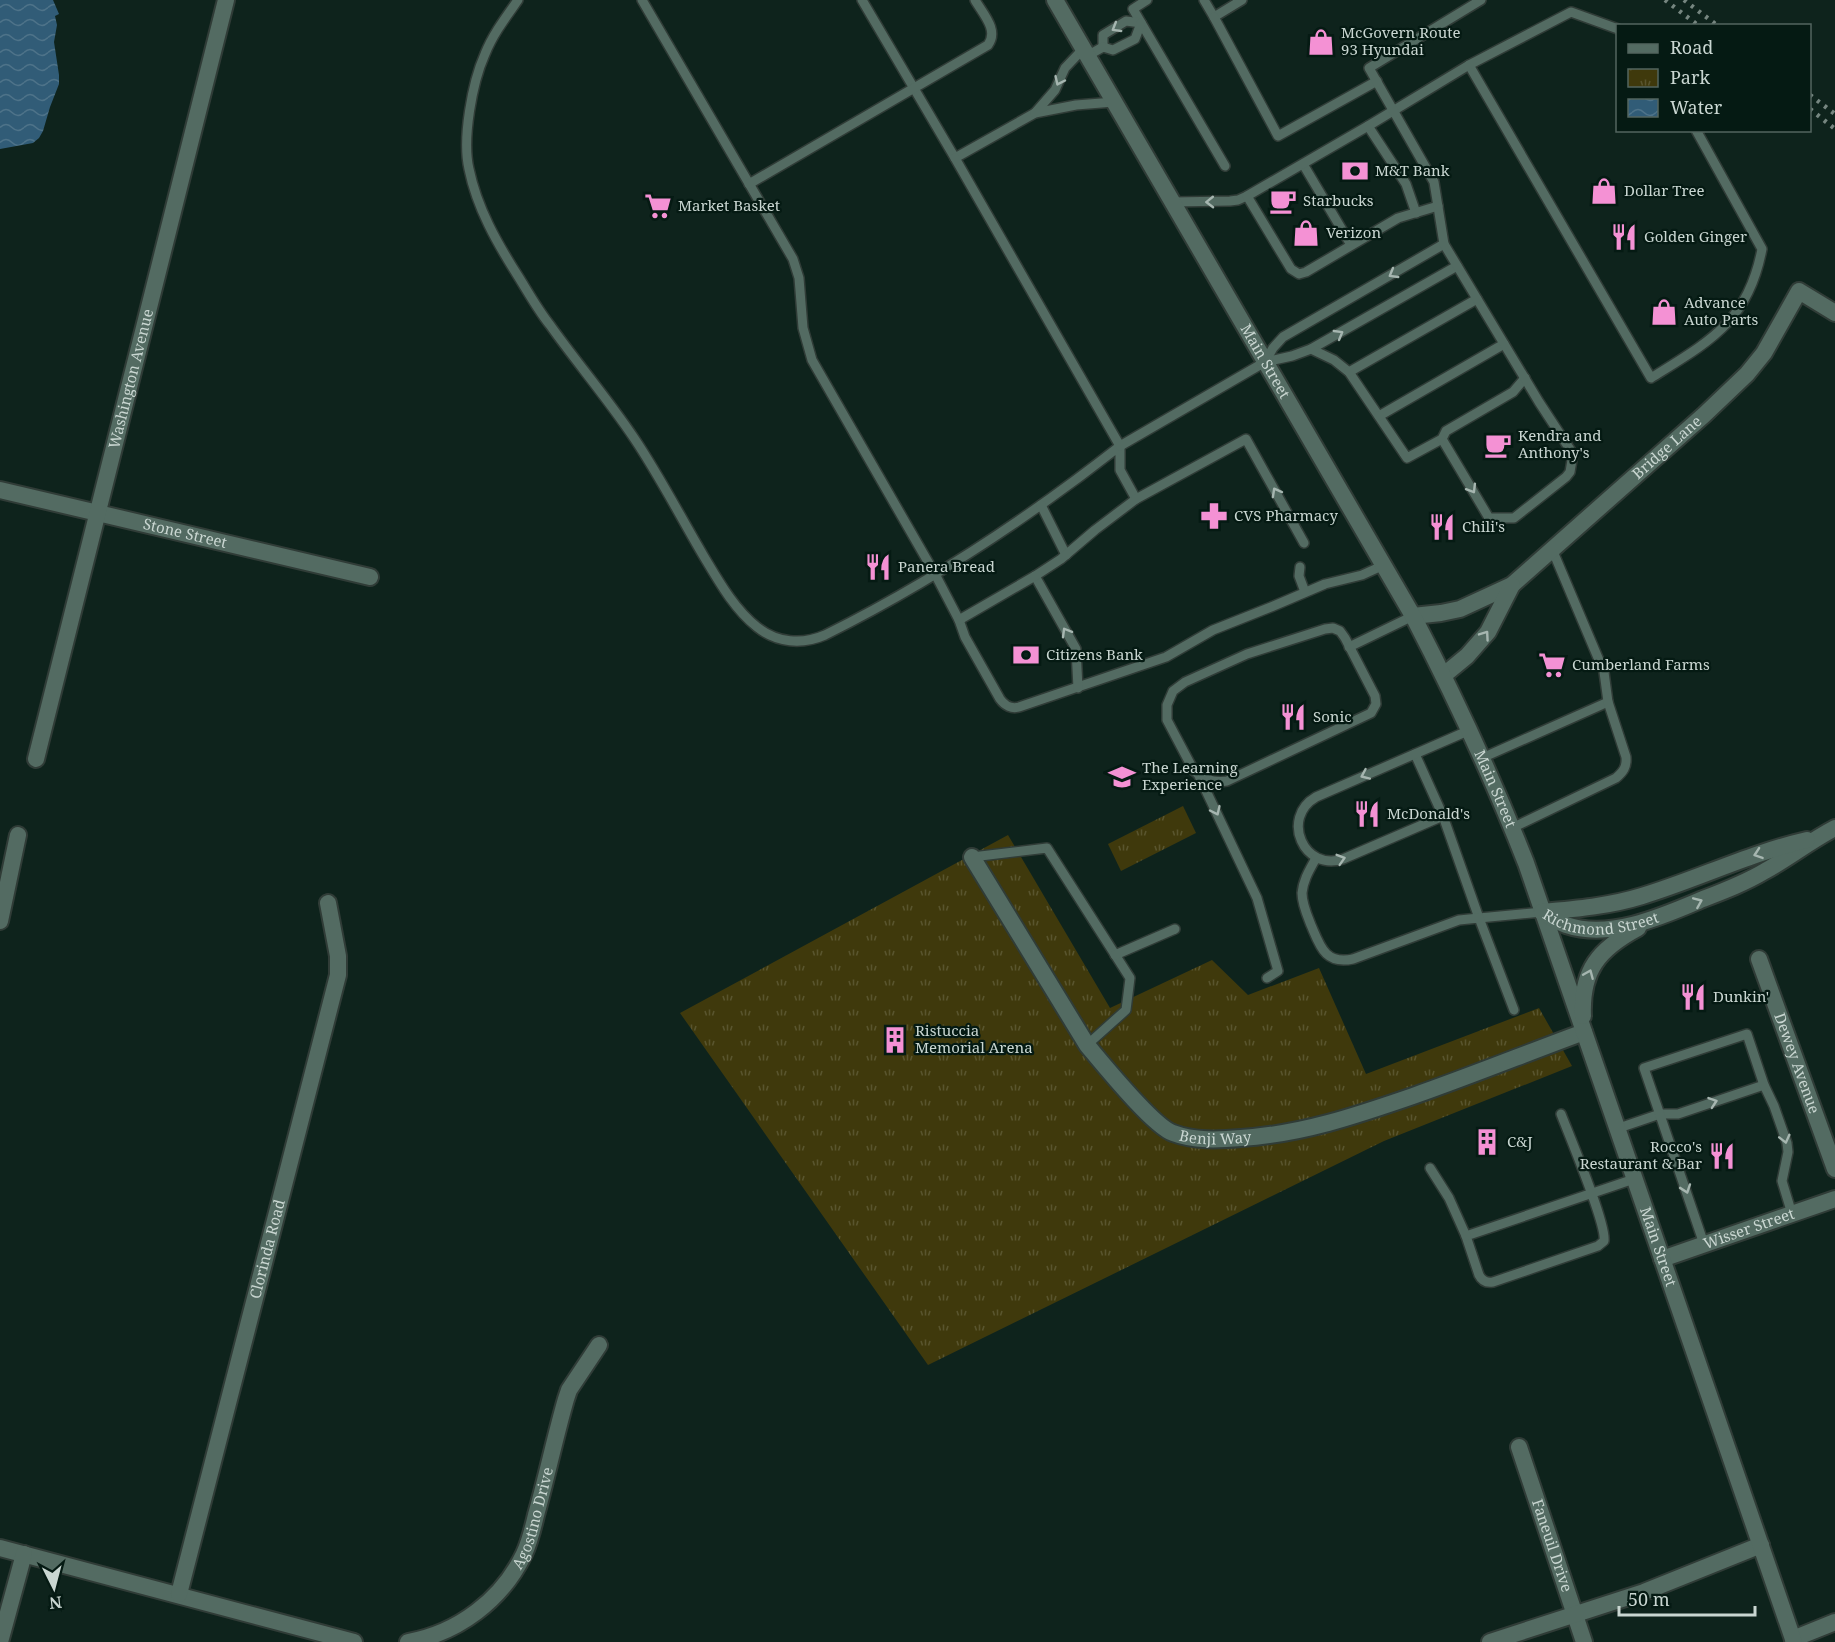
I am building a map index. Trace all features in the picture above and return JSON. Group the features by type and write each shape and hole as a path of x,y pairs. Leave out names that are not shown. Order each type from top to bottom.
{"street":[{"name":"Washington Avenue","path":"36,759 226,0"},
{"name":"Main Street","path":"1055,0 1413,616 1470,730 1512,828 1542,912 1794,1640"},
{"name":"Bridge Lane","path":"1413,616 1460,609 1512,585 1747,374 1764,353 1799,291 1835,313"},
{"name":"Stone Street","path":"0,490 370,577"},
{"name":"Bridge Lane","path":"1444,675 1467,656 1488,632 1512,585"},
{"name":"Richmond Street","path":"1542,912 1567,925 1583,928 1615,928 1658,918 1744,882 1835,828"},
{"path":"0,921 18,835"},
{"name":"Richmond Street","path":"1542,912 1594,907 1640,897 1756,854 1814,839"},
{"name":"Benji Way","path":"972,857 1087,1046 1148,1113 1171,1133 1204,1139 1230,1139 1300,1131 1346,1119 1442,1086 1584,1032"},
{"name":"Clorinda Road","path":"179,1594 337,981 338,962 328,903"},
{"path":"1584,1032 1582,1004 1584,985 1597,957 1608,946 1658,918"},
{"name":"Dewey Avenue","path":"1759,959 1835,1169"},
{"name":"Wisser Street","path":"1662,1259 1835,1199"},
{"name":"Agostino Drive","path":"408,1642 438,1634 467,1619 492,1599 513,1574 529,1541 566,1399 599,1345"},
{"name":"Faneuil Drive","path":"1519,1447 1584,1642"},
{"path":"1490,1642 1644,1592 1761,1545"},
{"path":"0,1548 354,1642"},
{"path":"0,1642 24,1554"},
{"path":"1794,1640 1835,1623"}],"lane":[{"path":"518,0 496,32 484,56 467,126 466,147 471,180 491,231 549,324 634,438 729,595 752,623 766,634 783,640 804,641 825,635 935,574 988,542 1120,446 1265,362 1311,349 1457,266"},
{"path":"642,0 795,264 799,278 803,328 812,360 935,574 959,620 965,637 1005,705 1016,708 1166,657 1213,630 1328,582 1362,575 1384,565"},
{"path":"862,0 1120,446 1120,470 1136,499"},
{"path":"749,184 986,47 993,36 992,29 975,0"},
{"path":"1147,0 1133,9 1225,166"},
{"path":"1204,0 1278,136 1377,81"},
{"path":"1214,17 1242,0"},
{"path":"1442,439 1490,518 1514,518 1570,472 1573,454 1444,244 1436,187 1432,177 1369,68 1482,0"},
{"path":"1173,202 1230,201 1247,196 1394,111 1469,64 1570,12 1616,29"},
{"path":"1102,47 1103,35 1126,21 1141,23"},
{"path":"1035,113 1055,90 1065,68 1085,52 1102,47 1113,50 1135,39 1141,23"},
{"path":"1469,64 1651,378 1703,345 1736,315 1754,282 1762,249 1697,132"},
{"path":"955,158 1035,113 1076,105 1114,102"},
{"path":"1368,126 1406,184 1416,213"},
{"path":"1303,164 1351,246"},
{"path":"1247,196 1291,269 1296,273 1304,272 1398,218 1438,206"},
{"path":"1265,362 1283,337 1444,244"},
{"path":"1349,372 1477,299"},
{"path":"1379,416 1504,344"},
{"path":"1311,349 1334,360 1349,372 1407,459 1442,439 1446,431 1513,392 1525,378"},
{"path":"959,620 1035,576 1066,555 1136,499 1246,439 1304,543"},
{"path":"1041,505 1066,555"},
{"path":"1512,828 1616,778 1627,764 1608,702 1604,672 1552,549"},
{"path":"1300,567 1300,580 1305,592"},
{"path":"1035,576 1076,649 1078,688"},
{"path":"1350,647 1413,616"},
{"path":"1199,776 1212,782 1233,779 1371,713 1376,707 1376,700 1340,631 1333,628 1325,629 1247,654 1179,686 1169,697 1167,720 1190,765 1199,776 1257,898 1278,971 1267,978"},
{"path":"1482,758 1608,702"},
{"path":"1443,816 1337,861 1316,858 1306,849 1298,831 1298,819 1306,804 1316,797 1470,730"},
{"path":"1415,754 1443,816 1514,1010"},
{"path":"972,857 1047,848 1130,978 1126,1010 1087,1046"},
{"path":"1316,858 1304,884 1303,898 1318,943 1332,958 1343,960 1353,958 1459,920 1542,912"},
{"path":"1115,955 1175,929"},
{"path":"1704,1244 1644,1068 1747,1034 1787,1143 1788,1152 1782,1181 1792,1214"},
{"path":"1616,1129 1660,1114 1678,1114 1764,1085"},
{"path":"1430,1168 1449,1198 1466,1236 1480,1277 1485,1281 1491,1282 1598,1246 1604,1241 1605,1235 1561,1114"},
{"path":"1466,1236 1634,1179"}],"green space":[{"path":"1183,806 1196,833 1121,871 1108,844"},
{"path":"1008,835 1110,1008 1212,960 1248,995 1319,968 1366,1074 1539,1008 1572,1066 1384,1141 928,1365 680,1013"}],"water":[{"path":"0,0 53,0 59,14 55,16 57,25 54,42 59,84 39,138 33,143 0,149"}],"railway":[{"path":"1665,0 1696,24"},
{"path":"1684,0 1715,24"},
{"path":"1811,96 1835,114"},
{"path":"1811,110 1835,129"}],"place":[{"name":"McGovern Route 93 Hyundai","path":"1321,42"},
{"name":"M&T Bank","path":"1355,171"},
{"name":"Dollar Tree","path":"1604,191"},
{"name":"Starbucks","path":"1283,201"},
{"name":"Market Basket","path":"658,206"},
{"name":"Verizon","path":"1306,233"},
{"name":"Golden Ginger","path":"1624,237"},
{"name":"Advance Auto Parts","path":"1664,312"},
{"name":"Kendra and Anthony's","path":"1498,445"},
{"name":"CVS Pharmacy","path":"1214,516"},
{"name":"Chili's","path":"1442,527"},
{"name":"Panera Bread","path":"878,567"},
{"name":"Citizens Bank","path":"1026,655"},
{"name":"Cumberland Farms","path":"1552,665"},
{"name":"Sonic","path":"1293,717"},
{"name":"The Learning Experience","path":"1122,777"},
{"name":"McDonald's","path":"1367,814"},
{"name":"Dunkin'","path":"1693,997"},
{"name":"Ristuccia Memorial Arena","path":"895,1040"},
{"name":"C&J","path":"1487,1142"},
{"name":"Rocco's Restaurant & Bar","path":"1722,1156"}]}
